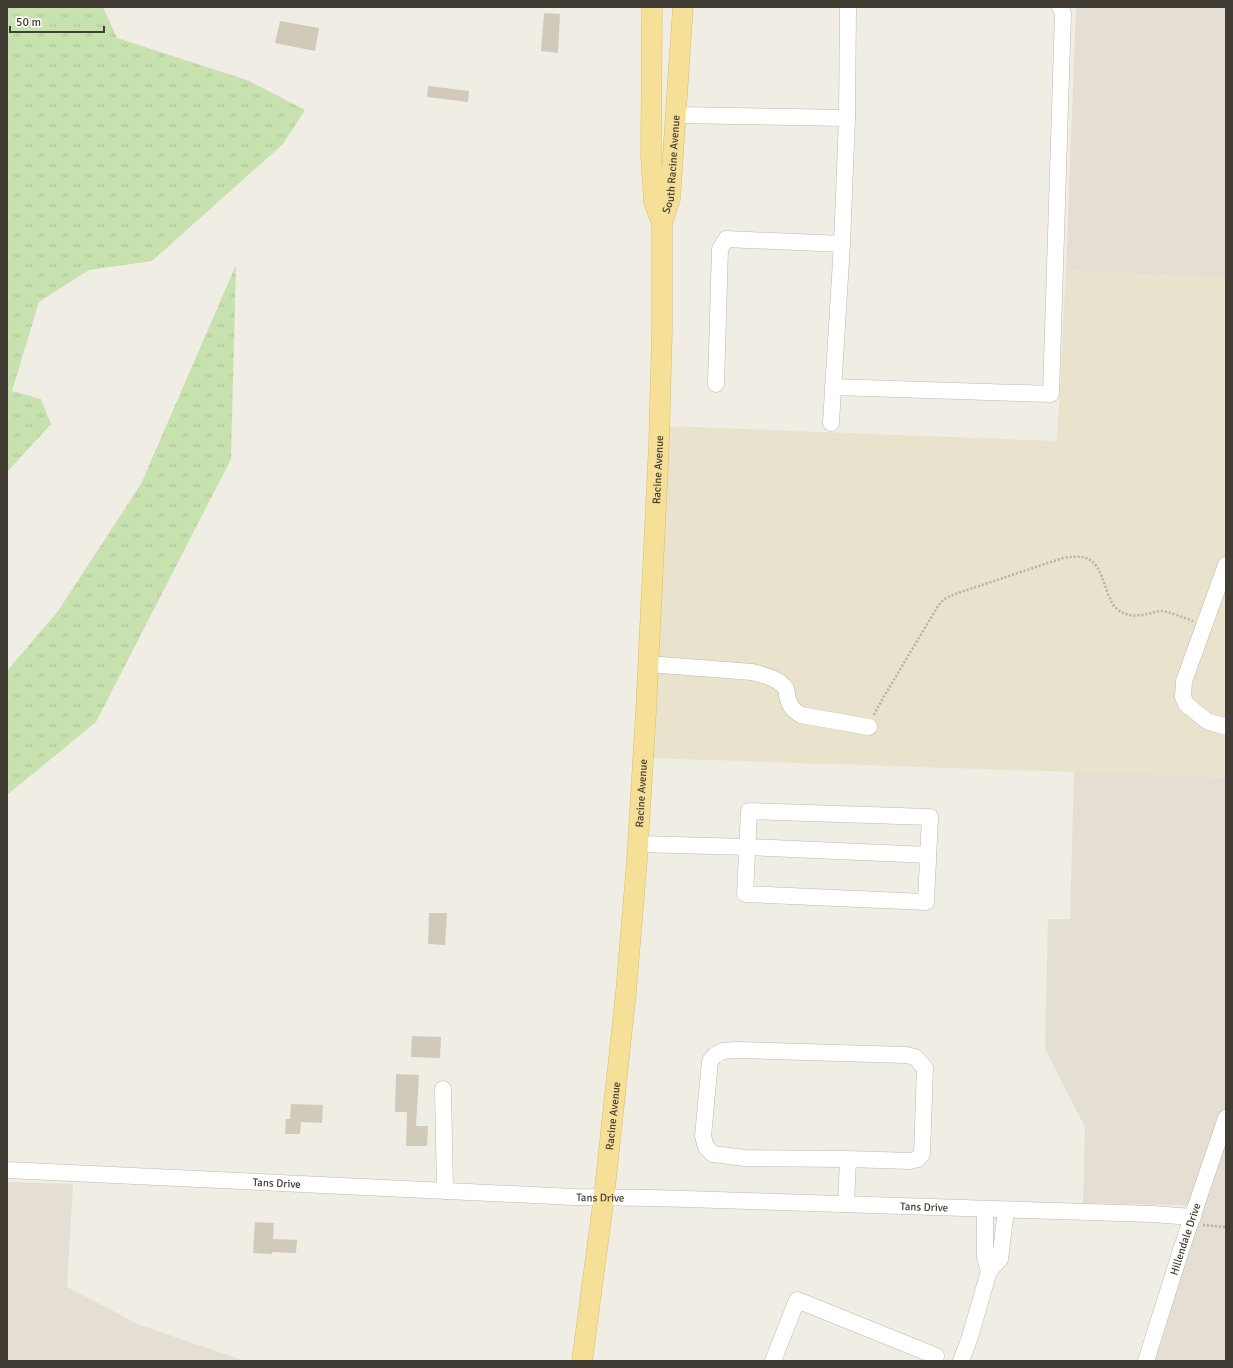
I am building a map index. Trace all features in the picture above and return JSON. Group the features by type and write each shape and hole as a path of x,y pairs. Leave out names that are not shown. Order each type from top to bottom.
{"main road":[{"name":"South Racine Avenue","path":"652,7 651,157 654,202 662,223"},
{"name":"South Racine Avenue","path":"662,223 670,199 683,7"},
{"name":"Racine Avenue","path":"582,1361 604,1196 626,992 638,844 659,436 662,323 662,223"}],"street":[{"path":"831,423 842,244 848,7"},
{"path":"833,387 1051,394 1063,14 1060,7"},
{"path":"676,115 846,118"},
{"path":"716,384 720,250 726,239 842,244"},
{"path":"1225,722 1207,721 1186,704 1183,697 1184,681 1226,565"},
{"path":"648,664 752,672 768,676 786,689 789,705 793,711 800,715 869,726"},
{"path":"748,811 930,818 928,855 926,902 746,894 748,811"},
{"path":"638,844 928,855"},
{"path":"736,1050 906,1055 915,1057 924,1068 922,1154 918,1159 910,1161 848,1159 745,1158 713,1154 706,1147 703,1136 710,1062 715,1055 723,1051 736,1050"},
{"path":"443,1089 445,1191"},
{"name":"Hillendale Drive","path":"1146,1361 1226,1118"},
{"path":"846,1204 848,1159"},
{"name":"Tans Drive","path":"7,1170 574,1197 604,1196 985,1209 1192,1221"},
{"path":"985,1209 985,1257 989,1271"},
{"path":"961,1361 970,1337 989,1271 1000,1259 1006,1210"},
{"path":"773,1361 797,1300 936,1356 934,1361"}],"path":[{"path":"869,726 887,691 938,606 944,599 1063,558 1072,556 1085,557 1095,563 1112,603 1120,611 1138,617 1161,611 1204,624"},
{"path":"1192,1221 1226,1227"}],"shaded area":[{"path":"1076,7 1226,7 1226,278 1066,271"},
{"path":"1066,271 1226,278 1226,777 651,758 667,426 1057,441"},
{"path":"1074,771 1226,777 1226,1361 1152,1361 1202,1206 1083,1203 1085,1127 1045,1049 1048,919 1070,919"},
{"path":"7,1182 73,1184 67,1287 140,1325 245,1361 7,1361"}],"green space":[{"path":"7,7 103,7 117,38 247,80 305,110 283,144 152,261 89,270 39,302 12,391 41,399 51,424 7,472"},
{"path":"236,265 231,459 96,722 7,795 7,671 58,611 141,484"}],"building":[{"path":"544,13 560,14 558,53 541,51"},
{"path":"280,21 319,28 315,51 275,43"},
{"path":"428,86 469,91 468,102 427,97"},
{"path":"429,913 447,913 445,945 428,944"},
{"path":"412,1036 441,1037 440,1058 411,1057"},
{"path":"396,1074 419,1075 416,1126 428,1126 427,1146 406,1146 407,1112 395,1112"},
{"path":"291,1104 323,1105 322,1123 301,1122 300,1134 285,1134 286,1119 290,1119"},
{"path":"255,1222 274,1223 273,1239 297,1240 296,1253 253,1253"}]}
